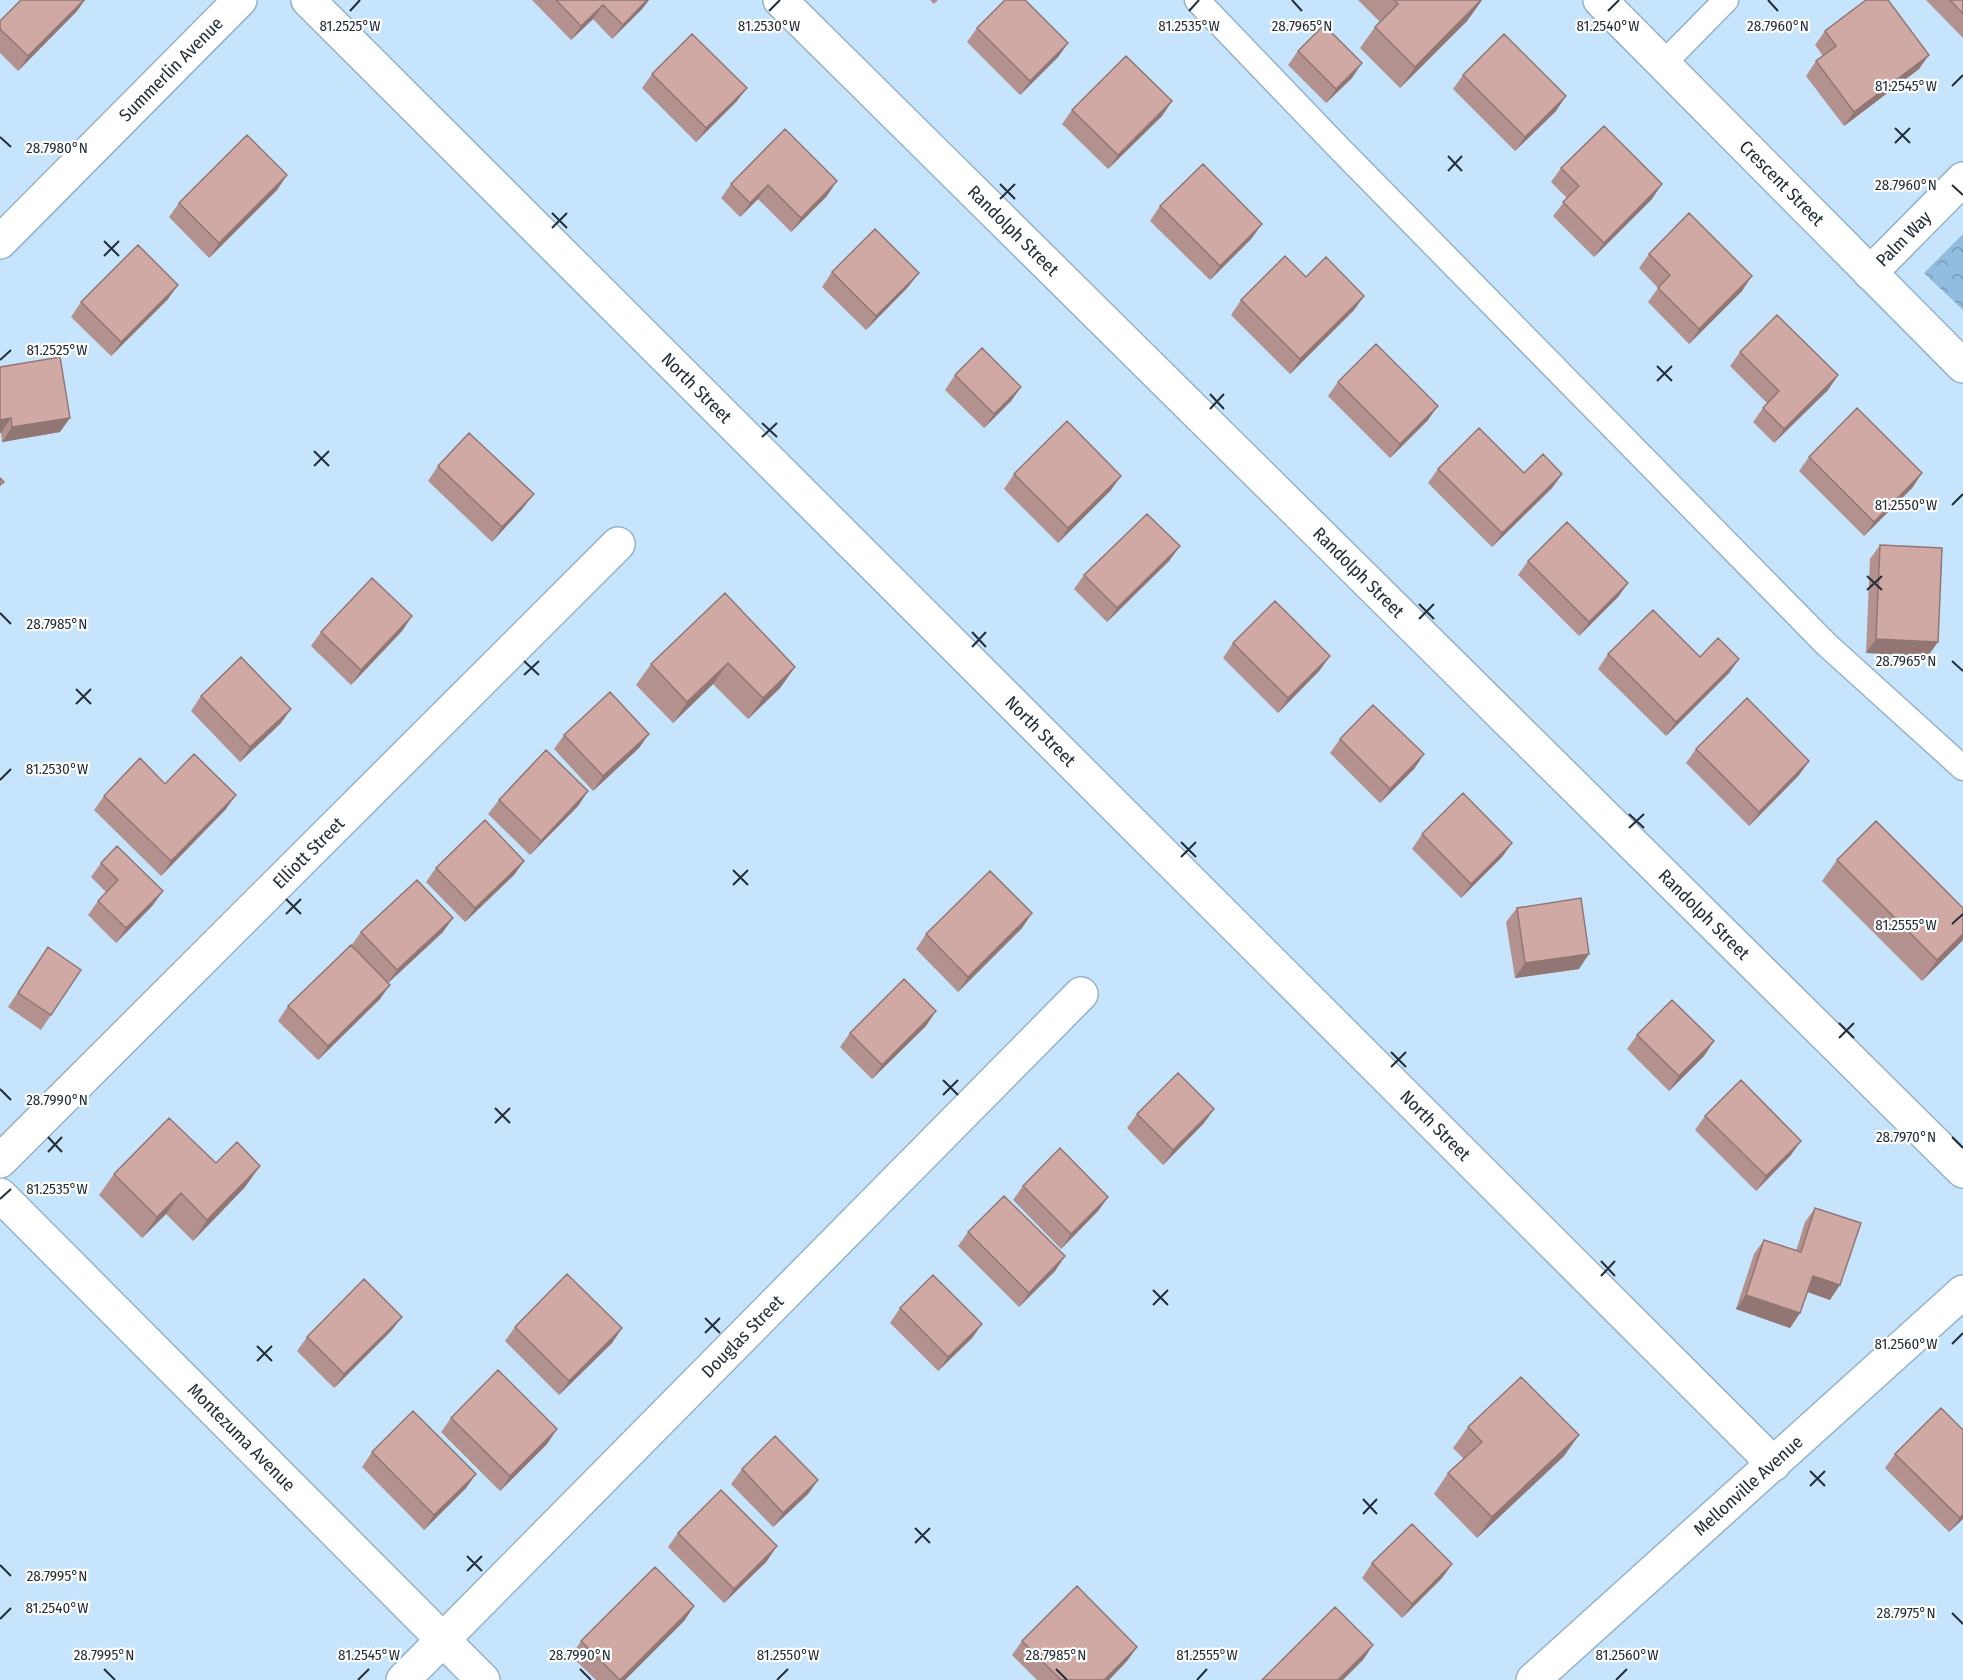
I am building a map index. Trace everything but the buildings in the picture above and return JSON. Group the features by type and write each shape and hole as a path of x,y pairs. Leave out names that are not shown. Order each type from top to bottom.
{"street":[{"name":"Summerlin Avenue","path":"0,242 240,0"},
{"name":"North Street","path":"308,0 1774,1464"},
{"name":"Randolph Street","path":"780,0 1963,1171"},
{"name":"Crescent Street","path":"1600,0 1963,366"},
{"name":"Palm Way","path":"1870,273 1963,179"},
{"name":"Elliott Street","path":"0,1161 618,544"},
{"name":"Douglas Street","path":"403,1680 1080,994"},
{"name":"Montezuma Avenue","path":"0,1195 483,1680"},
{"name":"Mellonville Avenue","path":"1533,1680 1961,1297"}],"lane":[{"path":"1197,0 1340,149 1826,644 1963,768"},
{"path":"1663,64 1726,0"}],"green space":[{"path":"1963,234 1963,310 1924,273"}]}
